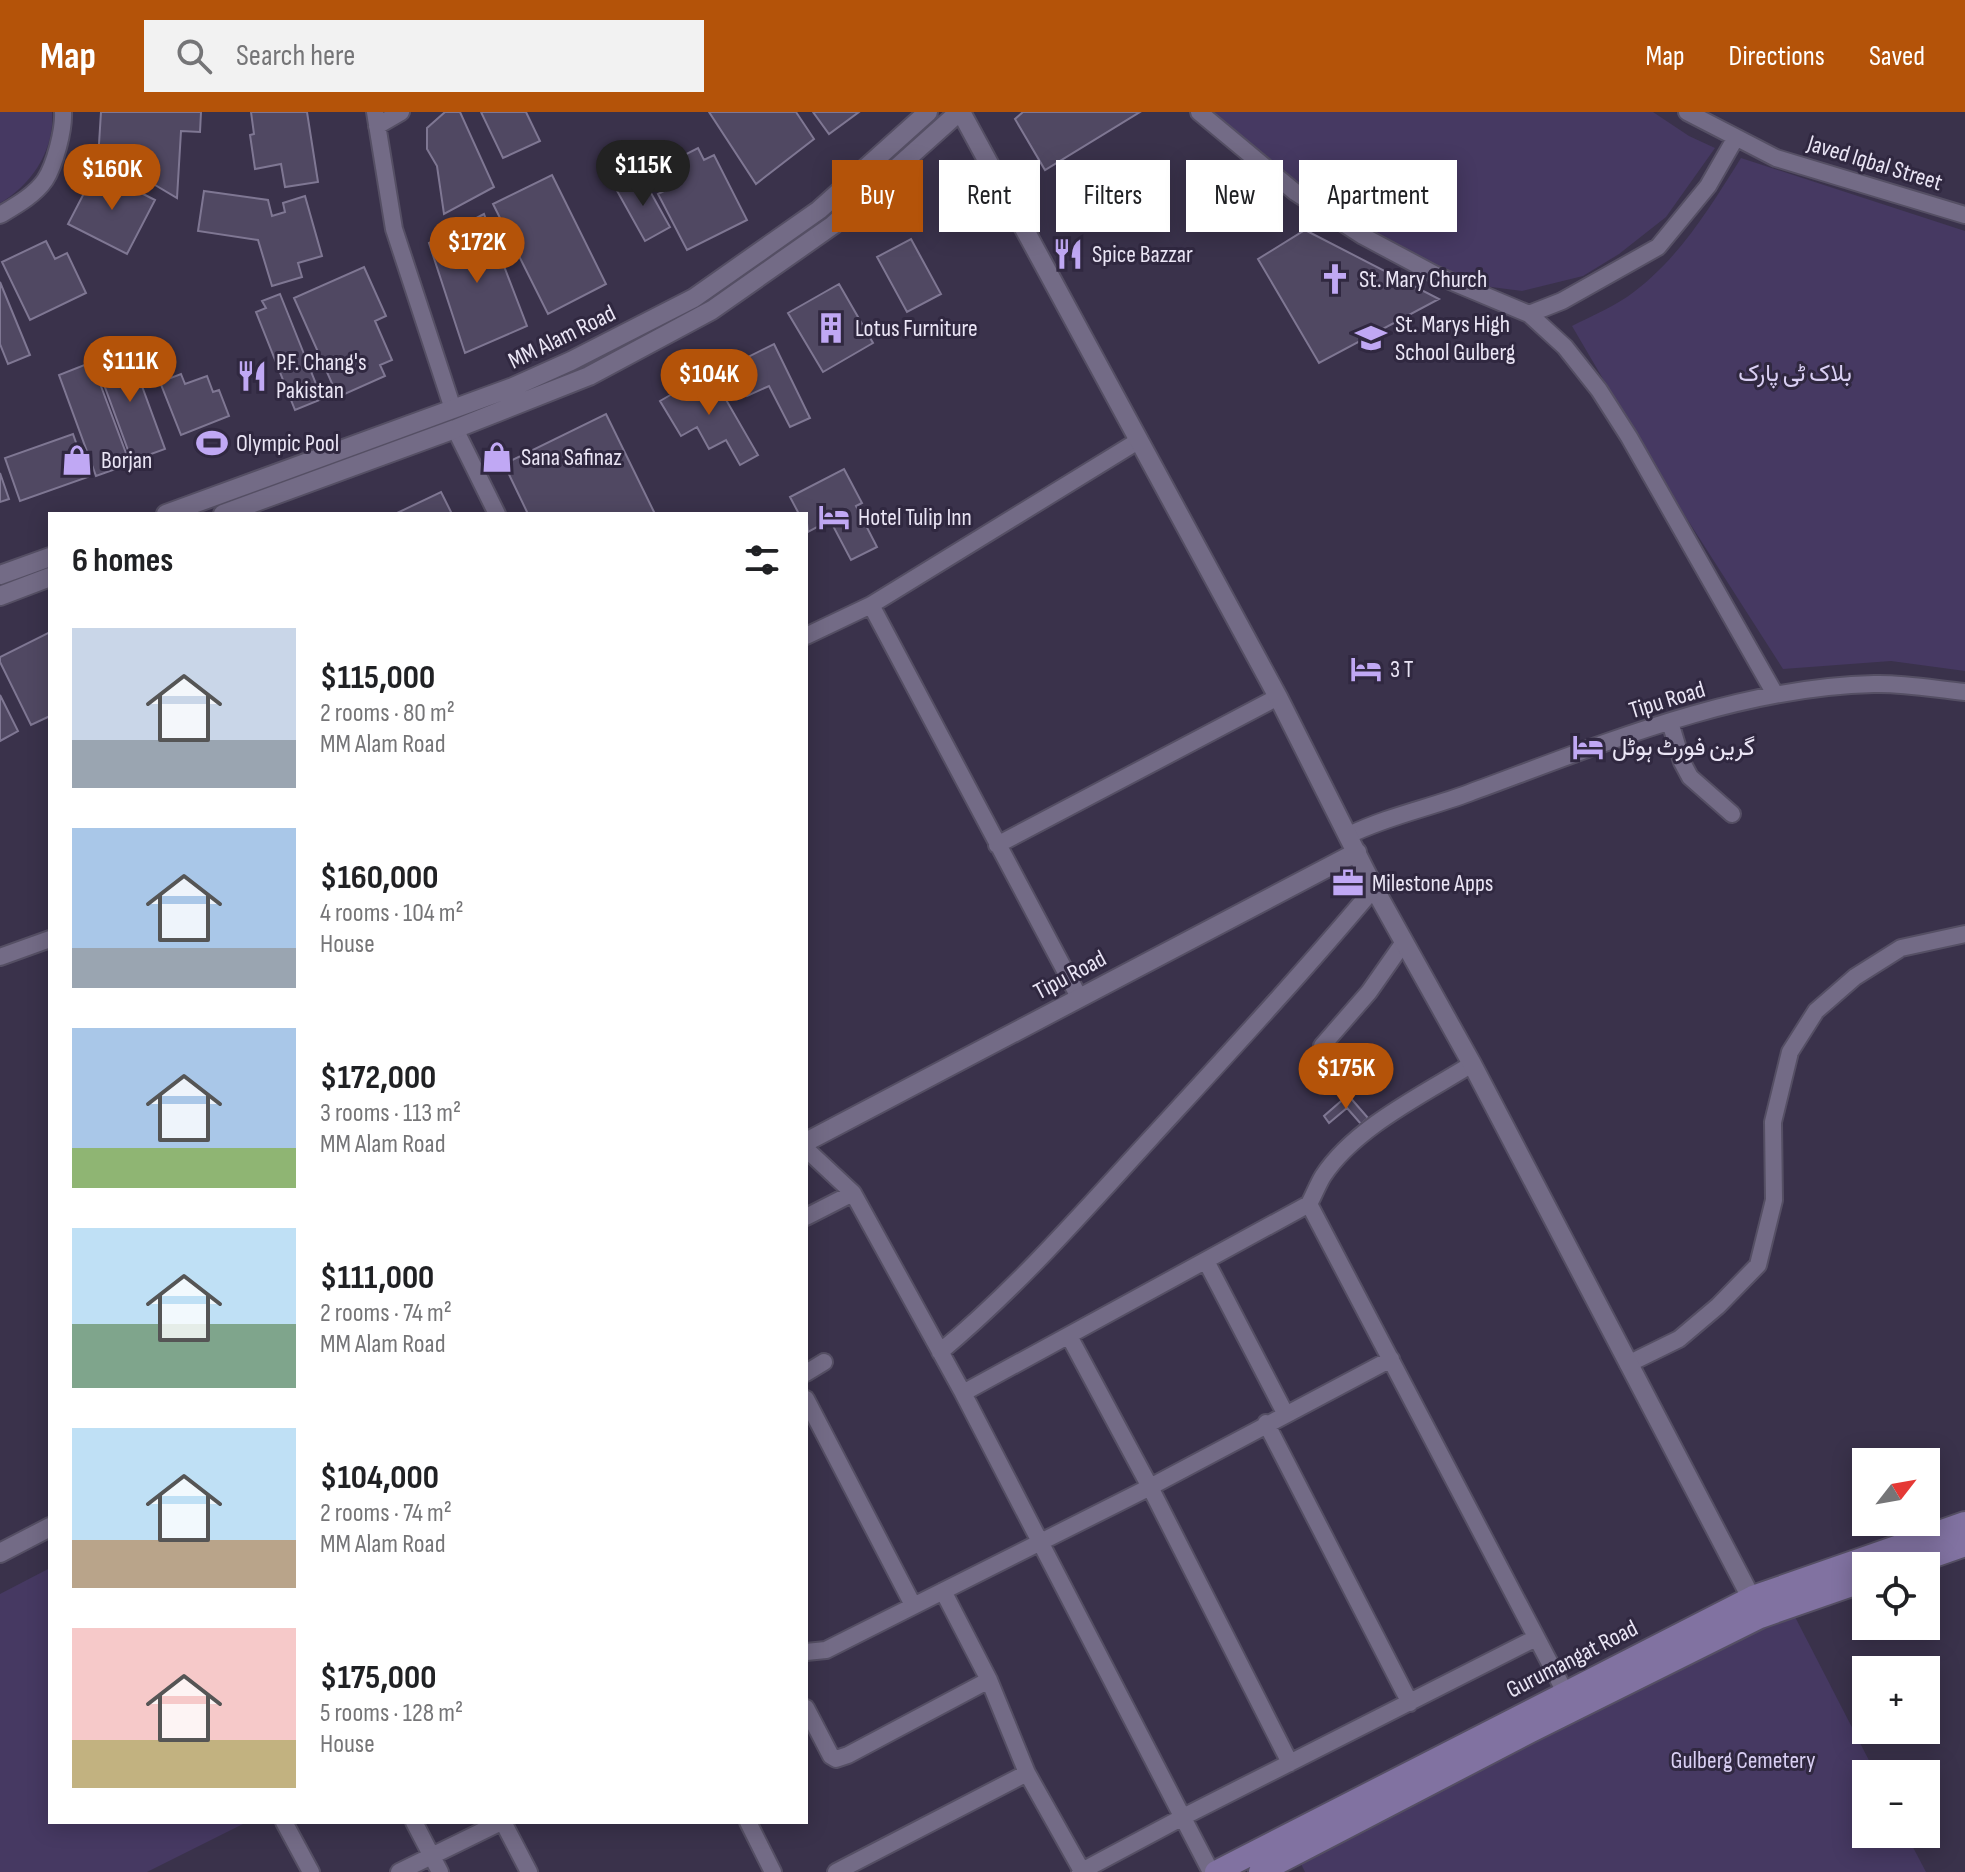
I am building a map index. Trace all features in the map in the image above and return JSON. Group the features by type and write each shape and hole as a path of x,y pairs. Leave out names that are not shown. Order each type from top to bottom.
{"main road":[{"name":"Gurumangat Road","path":"1213,1872 1565,1692 1756,1607 1965,1523"},
{"path":"1940,1554 1965,1545"},
{"name":"Gurumangat Road","path":"1260,1872 1531,1731 1756,1607 1852,1583"}],"street":[{"path":"0,215 21,203 45,180 56,152 64,121 63,112"},
{"path":"401,112 376,119 394,229 453,409"},
{"name":"MM Alam Road","path":"171,512 513,387 694,298 819,210 928,112"},
{"path":"960,112 1278,697 1374,888 1472,1064 1756,1607"},
{"name":"MM Alam Road","path":"228,512 589,376 712,310 833,225 960,112"},
{"path":"1199,112 1295,192 1363,236 1436,275 1529,314 1565,347 1599,390 1629,437 1775,694"},
{"name":"Javed Iqbal Street","path":"1687,112 1776,158 1965,215"},
{"path":"1529,314 1562,301 1658,247 1708,186 1735,139"},
{"path":"455,429 496,512"},
{"path":"808,635 871,605 1138,441"},
{"path":"0,575 48,558"},
{"path":"0,596 48,578"},
{"path":"871,605 1079,997"},
{"name":"Tipu Road","path":"1349,835 1378,821 1466,794 1670,722 1775,694 1875,684 1965,692"},
{"path":"997,845 1278,697"},
{"path":"1670,722 1690,777 1732,814"},
{"name":"Tipu Road","path":"808,1141 1357,852"},
{"path":"940,1352 979,1320 1054,1244 1289,989 1374,888"},
{"path":"1628,1364 1679,1339 1718,1306 1758,1265 1774,1200 1773,1122 1790,1052 1816,1011 1855,977 1901,948 1965,934"},
{"path":"0,957 48,940"},
{"path":"1322,1046 1369,992 1404,942"},
{"path":"963,1393 1309,1204 1324,1175 1350,1145 1390,1115 1472,1064"},
{"path":"808,1151 853,1193 963,1393 1213,1872"},
{"path":"808,1216 853,1193"},
{"path":"1309,1204 1565,1692"},
{"path":"1206,1261 1285,1413"},
{"path":"1069,1336 1150,1487 1290,1763"},
{"path":"808,1652 826,1650 1040,1543 1391,1359"},
{"path":"808,1372 824,1362"},
{"path":"808,1403 913,1605"},
{"path":"1266,1423 1410,1703"},
{"path":"0,1553 48,1528"},
{"path":"943,1591 989,1680 1027,1773 1081,1872 1536,1638"},
{"path":"808,1712 831,1756 836,1759 989,1680"},
{"path":"836,1872 1027,1773"},
{"path":"285,1824 311,1872"},
{"path":"415,1824 440,1872"},
{"path":"399,1872 498,1824"},
{"path":"503,1824 529,1872"},
{"path":"749,1824 773,1872"}],"green space":[{"path":"0,112 52,112 52,126 39,165 22,186 0,203"},
{"path":"1213,112 1653,112 1689,136 1715,148 1666,217 1619,254 1583,276 1522,291 1453,282 1369,232 1457,232 1457,160 1299,160 1299,183 1283,170 1283,160 1271,160"},
{"name":"بلاک ٹی پارک","path":"1741,158 1965,231 1965,671 1891,661 1783,669 1664,483 1572,326 1627,297 1661,268 1691,234"},
{"path":"48,1569 48,1824 243,1824 147,1872 0,1872 0,1594"},
{"name":"Gulberg Cemetery","path":"1792,1611 1852,1727 1852,1744 1861,1744 1869,1760 1852,1760 1852,1848 1913,1848 1926,1872 1305,1872 1296,1854"}],"building":[{"path":"101,112 201,112 200,132 181,131 177,198 140,176 141,163 98,160"},
{"path":"251,112 307,112 318,182 285,187 281,164 255,169 250,135 254,134"},
{"path":"445,112 460,112 494,187 444,214 437,166 427,149 427,128"},
{"path":"481,112 526,112 540,141 503,158"},
{"path":"709,112 796,112 814,139 756,184"},
{"path":"813,112 859,112 829,134"},
{"path":"1023,112 1140,112 1061,160 1056,160 1056,163 1045,170 1015,119"},
{"path":"698,148 704,160 714,155 747,220 687,250 658,194 670,188 659,168"},
{"path":"96,170 155,200 127,254 68,224"},
{"path":"552,175 606,284 548,314 493,204"},
{"path":"641,175 670,227 645,241 616,189"},
{"path":"204,191 268,200 272,216 285,212 283,203 305,196 322,256 298,263 302,277 272,286 258,240 198,231"},
{"path":"484,214 527,326 465,353 429,243"},
{"name":"St. Mary Church","path":"1302,232 1309,232 1439,299 1319,363 1258,259"},
{"path":"911,239 941,294 907,312 877,257"},
{"path":"46,241 55,259 67,253 86,293 30,320 2,262"},
{"path":"364,267 386,316 375,321 392,360 380,365 385,376 338,397 294,298"},
{"path":"0,282 30,355 8,364 0,344"},
{"name":"Lotus Furniture","path":"839,284 873,343 823,372 788,313"},
{"path":"280,294 322,399 295,410 256,312 266,308 262,301"},
{"path":"774,344 810,418 790,427 769,386 747,396 732,365"},
{"path":"128,348 165,449 132,461 95,360"},
{"path":"92,362 130,464 96,476 59,375"},
{"path":"710,372 758,455 740,465 726,440 709,449 697,427 681,436 660,401"},
{"path":"181,374 185,384 207,376 213,392 219,390 229,416 181,435 160,382"},
{"path":"606,414 654,512 527,512 504,464"},
{"path":"73,434 88,477 20,501 5,458"},
{"name":"Hotel Tulip Inn","path":"844,469 862,503 856,506 877,547 851,560 830,520 808,532 808,512 798,512 790,497"},
{"path":"0,473 9,499 0,502"},
{"path":"441,492 451,512 399,512"},
{"path":"48,633 48,717 31,725 0,657"},
{"path":"0,695 18,731 0,741"},
{"path":"1348,1095 1368,1118 1361,1124 1347,1108 1329,1123 1324,1116"}],"place":[{"name":"Spice Bazzar","path":"1068,254"},
{"name":"St. Mary Church","path":"1335,279"},
{"name":"Lotus Furniture","path":"831,328"},
{"name":"St. Marys High School Gulberg","path":"1371,338"},
{"name":"P.F. Chang's Pakistan","path":"252,376"},
{"name":"Olympic Pool","path":"212,443"},
{"name":"Sana Safinaz","path":"497,457"},
{"name":"Borjan","path":"77,460"},
{"name":"Hotel Tulip Inn","path":"834,517"},
{"name":"3 T","path":"1366,669"},
{"name":"گرین فورٹ ہوٹل","path":"1588,747"},
{"name":"Milestone Apps","path":"1348,883"}]}
